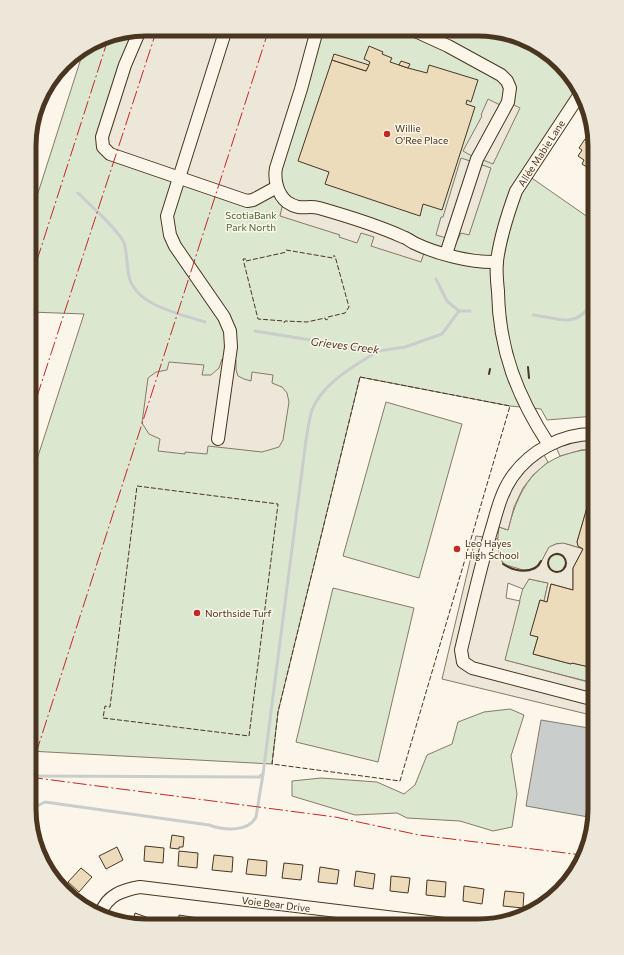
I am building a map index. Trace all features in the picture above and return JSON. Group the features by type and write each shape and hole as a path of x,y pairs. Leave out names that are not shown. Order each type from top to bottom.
{"street":[{"path":"218,439 231,347 231,335 224,317 179,253 170,235 168,208 224,36"},
{"path":"315,36 301,89 276,168 275,176 278,187 286,201 295,206 317,208 398,235 413,243 446,254 482,262 497,262"},
{"path":"426,36 448,46 501,75 507,81 510,88 508,102 477,160 446,254"},
{"path":"137,37 125,65 102,137 104,147 110,154 247,201 253,200 278,187"},
{"name":"Allée Mabie Lane","path":"549,445 523,402 505,353 498,301 497,262 510,206 516,191 577,98"},
{"path":"588,434 549,445 522,465 511,479 500,501 485,551 461,650 463,662 472,668 588,698"},
{"name":"Voie Bear Drive","path":"103,910 111,898 125,890 140,887 403,919"}],"green space":[{"name":"ScotiaBank Park North","path":"132,37 492,37 520,44 545,59 556,68 565,79 577,98 526,174 588,217 588,417 547,420 541,409 510,406 360,377 278,712 272,764 36,751 36,462 84,314 36,312 36,199 81,57 98,47"},
{"path":"386,402 462,424 419,578 343,556"},
{"path":"588,450 588,504 577,542 580,548 565,544 556,544 546,552 541,564 535,569 526,570 509,567 500,559 498,554 497,548 499,527 508,530 519,497 536,472 547,463 561,456 577,451"},
{"path":"553,554 561,554 566,559 564,570 561,572 553,572 548,567 548,559"},
{"path":"529,579 548,583 544,601 540,600 531,635 538,637 533,654 571,664 588,666 588,681 504,660 524,584"},
{"path":"333,588 414,608 378,762 296,742"},
{"path":"510,709 524,715 511,756 517,794 512,827 493,831 460,821 407,818 397,813 355,815 292,796 292,781 321,778 377,782 404,794 415,785 427,755 452,744 458,722 484,712"}],"shaded area":[{"path":"315,36 277,187 253,200 103,147 138,37"},
{"path":"488,99 504,107 508,102 520,108 493,164 483,160 482,165 491,168 469,235 461,233 457,241 436,235 461,158 470,161 472,156 463,151 482,116 481,115"},
{"path":"286,201 426,247 421,262 371,246 374,237 361,233 357,243 339,237 340,235 280,216 282,207"},
{"path":"222,359 236,360 236,370 238,376 244,379 251,381 252,372 273,375 272,383 282,387 287,393 289,402 283,440 279,447 262,452 208,446 207,454 185,452 185,454 158,451 160,439 149,434 142,423 148,378 156,372 167,370 169,362 204,365 202,375 211,375 219,368"},
{"path":"588,436 588,450 560,456 554,443"},
{"path":"541,450 548,462 533,475 523,488 514,507 508,530 493,525 500,501"},
{"path":"476,536 498,539 497,547 503,564 523,570 535,569 539,566 549,547 556,544 563,543 583,549 573,568 573,590 551,584 547,602 544,601 548,583 529,579 523,589 508,583 506,598 520,601 505,660 588,682 588,714 442,679","holes":["557,553 563,555 566,563 562,571 555,572 550,569 548,563 550,557"]},
{"path":"541,720 588,728 588,817 526,806"}],"building":[{"name":"Willie O'Ree Place","path":"369,46 392,58 390,62 408,68 427,73 429,65 478,80 471,102 467,100 466,104 475,107 442,210 423,204 420,216 325,184 329,172 298,161 332,60 366,71 370,62 364,59"},
{"path":"334,54 369,65 366,71 332,60"},
{"path":"401,61 410,64 408,68 399,65"},
{"path":"585,139 588,141 588,168 582,164 584,160 578,156 582,150 579,148"},
{"path":"588,504 588,667 533,654 538,637 530,635 540,600 547,602 551,584 573,590 573,568 583,549 578,546 577,542"},
{"path":"172,835 184,837 183,847 179,847 179,849 170,848"},
{"path":"145,846 164,848 163,863 144,861"},
{"path":"117,847 123,860 106,869 99,856"},
{"path":"179,851 198,853 197,868 178,866"},
{"path":"214,855 233,857 232,872 212,870"},
{"path":"248,859 267,861 266,876 246,874"},
{"path":"284,863 303,865 301,880 282,878"},
{"path":"320,867 339,870 337,884 318,882"},
{"path":"81,868 92,877 79,892 68,882"},
{"path":"356,871 375,874 373,889 354,886"},
{"path":"391,876 410,878 408,893 390,891"},
{"path":"427,880 446,882 445,897 426,895"},
{"path":"464,886 484,889 482,904 463,901"},
{"path":"505,891 524,893 523,908 503,906"},
{"path":"135,913 149,918 149,919 134,918"},
{"path":"179,915 198,918 198,919 179,919"}],"waterway":[{"name":"Grieves Creek","path":"78,193 110,224 121,237 124,243 130,280 135,289 143,297 162,308 205,322"},
{"path":"436,279 447,301 459,311"},
{"name":"Grieves Creek","path":"533,315 570,320 577,318 588,308"},
{"name":"Grieves Creek","path":"255,331 378,351 405,347 442,334 459,311 470,311"},
{"path":"36,776 259,777 263,774 306,440 311,413 317,400 332,383 350,369 378,351"},
{"path":"36,808 45,802 235,829 247,826 256,817 263,774"}],"fence":[{"path":"286,250 333,258"},
{"path":"246,261 287,252"},
{"path":"328,317 345,313 349,307 335,256 333,256"},
{"path":"246,259 243,259 258,319 284,321"},
{"path":"284,323 285,321 307,322 325,318 326,320 328,319"},
{"path":"360,377 510,406 400,781 272,764 278,712 360,377"},
{"path":"137,486 278,504 249,736 103,718 105,706 110,707 137,486"}],"wall":[{"path":"528,367 529,378"},
{"path":"489,374 490,369"},
{"path":"553,554 561,554 566,559 566,563 564,570 561,572 553,572 548,567 548,559 553,554"},
{"path":"503,564 513,569 524,571 534,568 541,561"}],"power":[{"path":"36,400 155,36"},
{"path":"36,753 267,36"},
{"path":"36,263 107,44"},
{"path":"36,778 335,817 419,835 578,855"}],"place":[{"name":"Willie O'Ree Place","path":"387,134"},
{"name":"Leo Hayes High School","path":"457,549"},
{"name":"Northside Turf","path":"197,613"}]}
